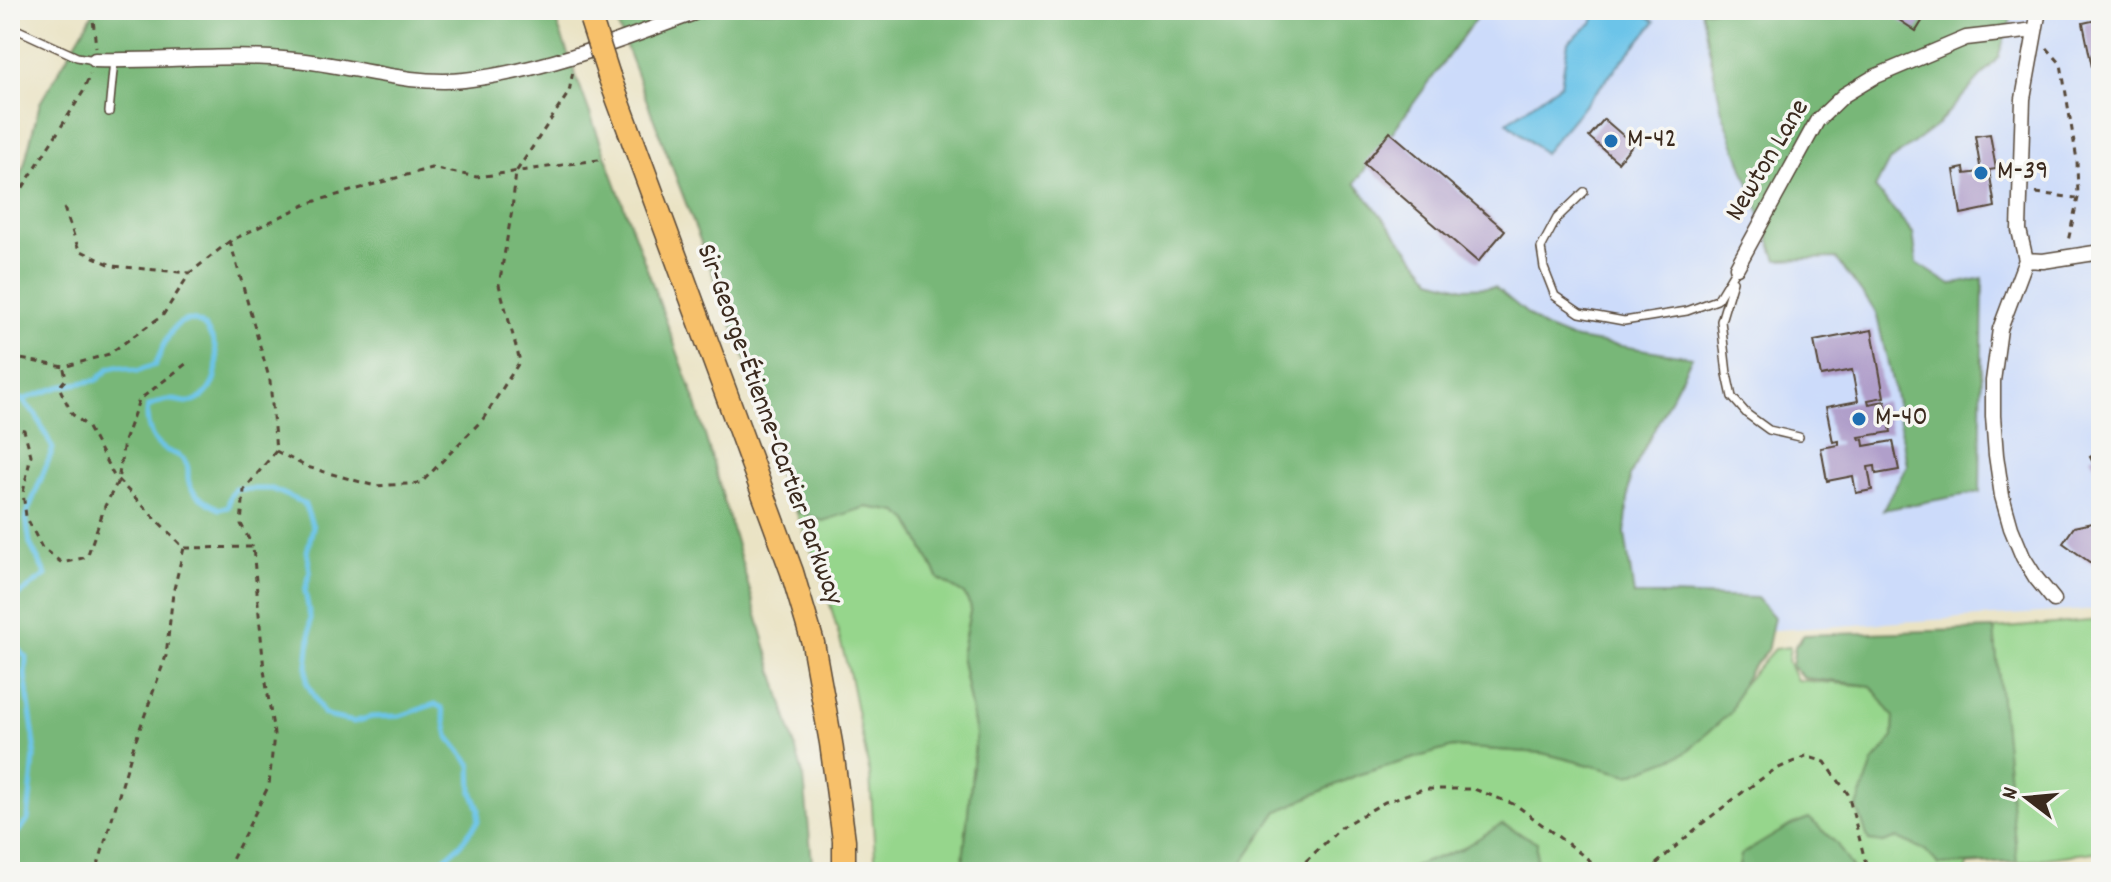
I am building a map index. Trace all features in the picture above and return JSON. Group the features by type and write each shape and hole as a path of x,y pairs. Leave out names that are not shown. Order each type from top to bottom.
{"main road":[{"name":"Sir-George-Étienne-Cartier Parkway","path":"589,15 792,572 813,643 839,790 844,872"}],"street":[{"path":"95,60 249,56 299,60 418,80 461,81 524,71 702,10"},
{"path":"2039,10 2023,99 2019,230 2026,260 2000,329 1993,392 1996,455 2011,528 2023,557 2054,600"},
{"name":"Newton Lane","path":"1737,267 1817,121 1844,95 1874,77 1966,38 2033,37"},
{"path":"2026,260 2043,261 2101,252"}],"lane":[{"path":"16,29 77,57 95,60"},
{"path":"109,112 114,60"},
{"path":"1584,192 1557,218 1541,248 1544,268 1555,296 1580,313 1624,321 1687,311 1717,300 1737,267"},
{"path":"1737,267 1721,321 1732,397 1747,414 1769,430 1799,437"}],"path":[{"path":"92,10 97,44"},
{"path":"2033,37 2061,64 2077,160 2078,198 2067,245"},
{"path":"276,451 307,467 375,486 421,483 483,419 520,361 499,285 516,172 569,92 577,55"},
{"path":"10,208 89,79"},
{"path":"10,357 64,367 109,354 163,315 190,273 230,241 309,203 431,168 477,177 605,159"},
{"path":"2020,191 2078,198"},
{"path":"64,208 79,250 113,266 190,273"},
{"path":"226,872 269,785 274,734 264,670 253,547 241,524 244,490 276,451 270,381 230,241"},
{"path":"10,427 24,430 31,455 23,493 26,516 42,548 62,563 87,557 105,506 118,481 124,441 139,400 187,363"},
{"path":"64,367 66,379 59,387 72,414 87,426 118,481 184,548 253,547"},
{"path":"96,872 133,748 166,656 173,593 184,548"},
{"path":"1647,872 1743,792 1774,770 1806,756 1825,762 1848,794 1868,872"},
{"path":"1300,872 1306,861 1343,826 1385,802 1423,789 1474,789 1516,805 1605,872"}],"shaded area":[{"path":"1143,10 2101,10 2101,609 1081,675"}],"green space":[{"path":"95,10 552,10 694,397 804,778 813,872 10,872 10,220 40,103"},
{"path":"612,10 1482,10 1355,183 1432,279 1464,288 1495,287 1543,327 1570,338 1692,357 1630,476 1625,534 1634,595 1757,598 1774,617 1767,651 1751,669 1730,713 1684,754 1629,775 1542,753 1453,747 1357,775 1278,811 1236,872 962,872 976,734 961,655 971,607 964,594 939,579 909,521 898,512 866,507 823,521 796,511 775,467 768,418"},
{"path":"1701,10 2014,10 1998,58 1935,127 1889,161 1875,188 1913,233 1917,263 1951,285 1983,278 1980,492 1883,510 1907,465 1896,398 1876,312 1836,258 1777,260 1722,111"},
{"path":"866,507 898,512 909,521 939,579 964,594 971,607 961,655 976,734 962,872 876,872 870,775 850,676 824,582 796,511 823,521"},
{"path":"2101,620 2101,851 2017,862 1967,865 1965,872 1236,872 1278,811 1357,775 1452,747 1542,753 1629,775 1730,713 1740,688 1774,649 1790,647 1788,661 1797,680 1871,686 1894,717 1893,737 1873,763 1883,843 1898,838 1925,850 2016,862 1994,629"},
{"path":"1994,629 2017,862 1939,865 1925,850 1898,838 1883,843 1869,841 1857,807 1873,763 1893,737 1894,717 1871,686 1804,678 1792,666 1795,646 1804,635"},
{"path":"1809,818 1836,843 1855,872 1738,872 1741,855 1791,825"},
{"path":"1502,824 1537,842 1536,872 1398,872 1461,849"}],"water":[{"path":"1592,10 1641,10 1655,22 1544,153 1507,122 1561,84 1568,42 1592,23 1595,16"}],"building":[{"path":"1900,10 1929,10 1916,31 1896,18"},
{"path":"2101,19 2101,106 2100,106 2083,23"},
{"name":"M-42","path":"1604,119 1633,144 1618,162 1589,137"},
{"path":"1390,132 1505,230 1478,262 1364,164"},
{"name":"M-39","path":"1990,134 1996,169 1989,170 1995,207 1961,214 1954,170 1964,168 1965,174 1981,172 1975,136"},
{"name":"M-40","path":"1872,330 1884,397 1868,400 1869,404 1885,401 1891,432 1859,437 1863,439 1864,446 1893,441 1899,470 1876,474 1875,466 1868,467 1872,490 1856,493 1853,476 1827,481 1821,448 1839,445 1839,441 1833,442 1826,407 1858,401 1852,370 1821,376 1814,341"},
{"path":"2101,451 2101,478 2090,457"},
{"path":"2101,521 2099,593 2095,566 2063,543 2074,527"}],"waterway":[{"path":"10,394 22,400 59,387 97,380 110,368 118,366 137,371 155,365 175,327 187,320 199,322 208,331 217,360 209,390 193,402 168,400 148,407 148,424 152,435 162,448 184,460 192,489 219,509 228,507 235,489 272,489 304,503 313,527 307,552 310,571 305,591 310,617 307,683 323,713 354,722 371,717 400,716 435,704 442,708 448,736 471,765 472,792 479,809 478,821 434,872"},
{"path":"10,601 46,575 30,544 26,516 53,449 36,415 22,400"},
{"path":"10,640 26,657 25,675 35,746 28,820 10,841"}],"place":[{"name":"M-42","path":"1611,141"},
{"name":"M-39","path":"1981,173"},
{"name":"M-40","path":"1859,419"}]}
